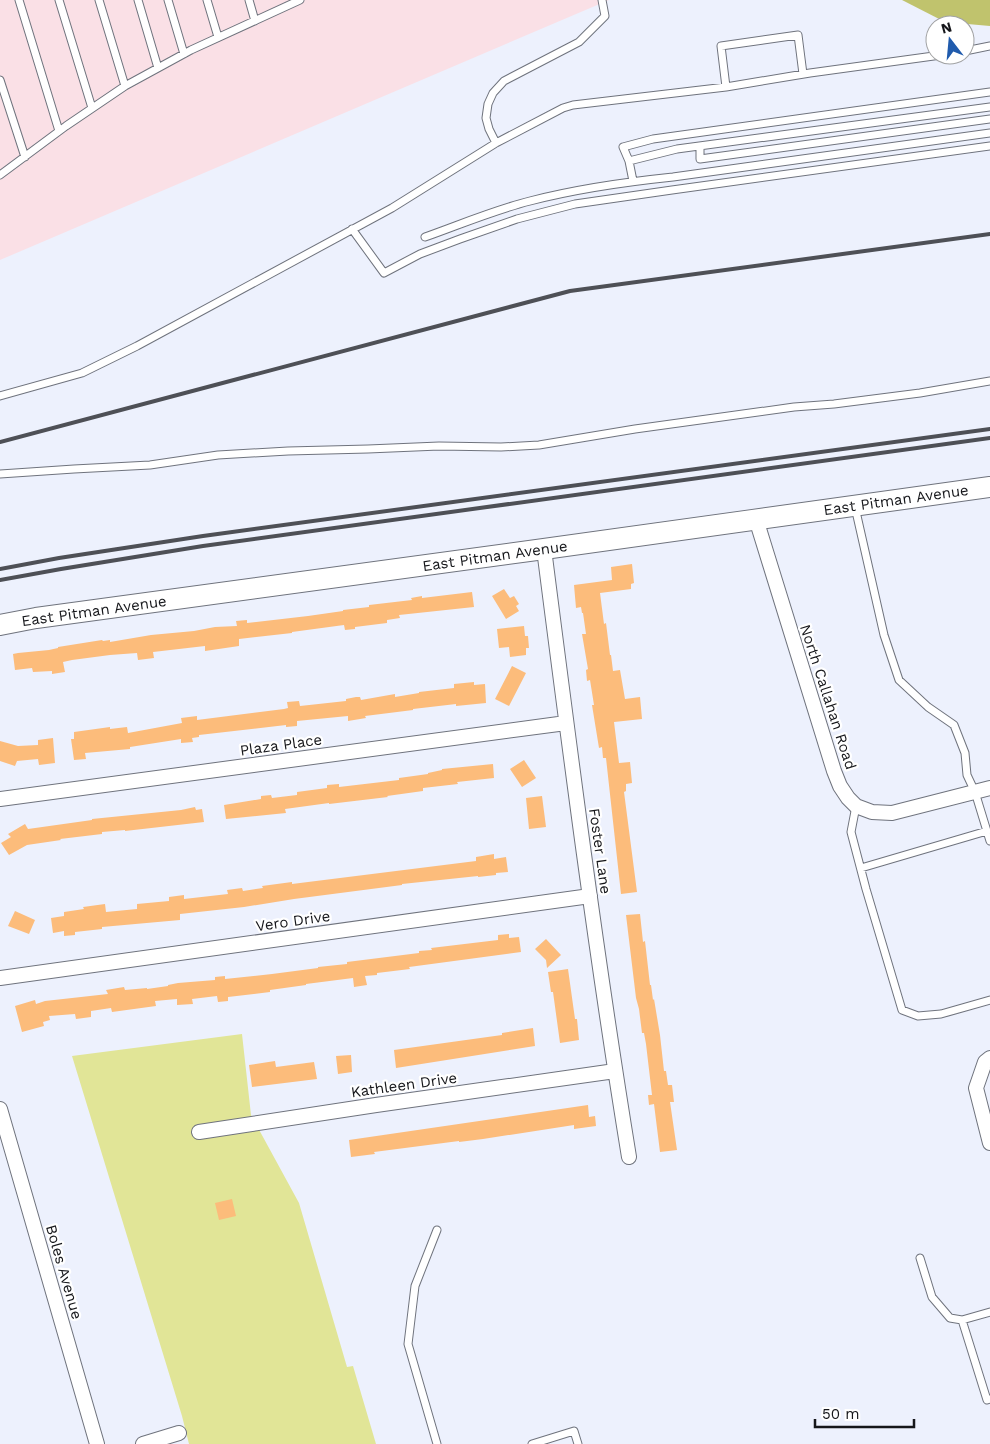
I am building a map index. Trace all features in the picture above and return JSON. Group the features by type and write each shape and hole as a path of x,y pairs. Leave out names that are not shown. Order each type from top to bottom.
{"street":[{"name":"East Pitman Avenue","path":"0,625 56,615 990,487"},
{"name":"North Callahan Road","path":"756,519 834,772 840,786 856,806"},
{"name":"Foster Lane","path":"544,549 590,896 629,1157"},
{"name":"Plaza Place","path":"0,799 566,723"},
{"path":"856,806 872,812 892,813 990,788"},
{"name":"Vero Drive","path":"0,978 590,896"},
{"path":"990,1058 985,1062 976,1088 990,1142"},
{"name":"Kathleen Drive","path":"199,1132 615,1071"},
{"name":"Boles Avenue","path":"0,1109 97,1444"},
{"path":"143,1444 179,1433"}],"lane":[{"path":"19,0 59,131"},
{"path":"59,0 92,108"},
{"path":"99,0 125,86"},
{"path":"138,0 158,68"},
{"path":"168,0 184,54"},
{"path":"207,0 218,37"},
{"path":"249,0 255,21"},
{"path":"0,173 125,86 218,37 255,21 291,2 300,0"},
{"path":"496,143 486,118 488,104 493,92 504,81 579,42 605,16 602,0"},
{"path":"726,87 721,46 798,35 803,74"},
{"path":"975,49 990,46"},
{"path":"0,396 82,373 136,346 392,208 496,143 563,108 573,105 726,87 925,57"},
{"path":"0,80 25,157"},
{"path":"633,181 630,161 623,147 653,139 990,92"},
{"path":"630,161 677,149 990,107"},
{"path":"700,146 700,159 990,119"},
{"path":"425,237 528,202 570,192 633,181 712,172 990,133"},
{"path":"352,229 384,273 420,254 460,239 517,219 575,204 990,146"},
{"path":"0,474 74,468 150,465 218,455 288,451 539,445 626,430 794,407 901,395 990,381"},
{"path":"855,505 884,635 899,680 928,707 954,725 965,752 967,775 990,841"},
{"path":"856,806 851,832 902,1010 918,1016 941,1014 990,1000"},
{"path":"861,868 988,832"},
{"path":"436,1444 408,1344 415,1286 437,1230"},
{"path":"920,1258 932,1297 950,1318 962,1320 990,1312"},
{"path":"962,1320 987,1400 990,1399"},
{"path":"532,1444 574,1431 578,1444"}],"shaded area":[{"path":"0,0 609,0 0,260"}],"green space":[{"path":"902,0 990,0 990,26 975,25 975,15 931,15"},
{"path":"242,1034 251,1115 299,1203 347,1367 353,1366 376,1444 189,1444 72,1056"}],"building":[{"path":"632,564 634,583 631,584 631,589 600,593 613,671 620,670 625,699 640,697 642,719 614,722 619,763 630,762 632,783 626,784 626,791 624,792 637,892 621,894 606,758 603,758 602,747 599,748 590,680 587,681 586,670 588,669 582,634 586,634 583,613 581,607 576,608 574,585 612,580 611,567"},
{"path":"504,589 510,598 514,596 519,604 516,606 519,611 506,619 492,596"},
{"path":"472,592 474,607 399,615 400,618 387,620 387,623 355,627 355,629 345,630 344,625 239,639 239,646 205,651 205,646 153,652 154,658 138,660 137,653 72,660 63,662 65,672 52,674 52,671 33,672 32,668 15,670 13,654 18,653 49,650 102,640 110,640 110,642 151,635 237,626 236,621 247,620 247,623 308,616 369,607 369,605 412,600 411,598 422,596 422,598"},
{"path":"524,626 525,636 528,636 529,648 526,648 526,655 510,657 509,647 499,648 497,629"},
{"path":"512,666 526,673 509,706 495,699"},
{"path":"474,682 474,685 485,684 486,703 413,709 365,716 366,718 348,721 348,716 297,721 297,726 286,727 286,725 199,735 199,737 192,738 193,742 181,743 181,739 130,747 130,749 85,753 86,759 74,760 71,739 74,739 74,732 110,727 110,729 127,727 128,733 182,723 181,718 197,716 197,720 284,709 288,708 287,702 299,701 300,706 346,701 346,699 356,697 360,697 361,700 395,694 395,697 454,688 454,684"},
{"path":"53,738 55,763 39,765 38,759 17,761 15,766 0,761 0,741 18,746 38,745 38,740"},
{"path":"524,760 536,778 522,787 510,769"},
{"path":"493,764 494,778 423,788 423,791 388,797 285,809 286,813 226,819 224,805 261,799 261,796 271,795 272,798 297,795 297,792 327,788 327,785 339,784 339,787 399,780 399,778 428,774 442,769"},
{"path":"542,796 546,827 529,829 526,798"},
{"path":"195,807 196,810 202,809 204,822 102,832 102,834 60,839 27,845 9,855 1,843 11,837 8,834 25,824 28,829 92,819"},
{"path":"494,854 494,859 506,857 508,872 496,873 496,875 402,884 244,907 180,914 180,920 102,927 102,929 75,932 75,935 64,936 64,931 53,933 51,918 64,916 64,912 84,909 83,907 105,904 106,912 137,909 137,904 169,901 169,897 184,895 184,899 228,894 227,890 242,888 243,891 292,882 292,884 476,861 476,857"},
{"path":"15,911 35,920 29,934 8,926"},
{"path":"640,914 664,1071 666,1071 668,1085 672,1085 674,1102 670,1102 677,1150 660,1152 654,1104 649,1105 648,1095 652,1095 646,1044 644,1033 642,1033 636,998 626,915"},
{"path":"509,934 509,938 519,937 521,952 377,973 377,975 365,976 367,985 354,987 353,978 228,997 228,1001 218,1002 217,996 192,999 193,1004 177,1005 177,999 155,1001 156,1006 112,1012 111,1008 91,1011 91,1017 76,1019 75,1014 49,1016 50,1020 43,1022 44,1026 22,1032 15,1006 35,1000 36,1004 45,1001 108,994 106,990 124,987 125,990 147,989 178,983 215,980 215,977 225,976 225,979 347,964 347,962 419,953 419,951 432,950 431,948 498,940 498,935"},
{"path":"546,939 561,955 547,968 546,960 535,949"},
{"path":"568,969 579,1040 560,1043 553,992 551,992 548,972"},
{"path":"533,1028 535,1046 396,1068 394,1050 502,1035 502,1033"},
{"path":"351,1055 352,1072 338,1074 336,1056"},
{"path":"275,1061 276,1067 314,1062 317,1079 252,1087 249,1065"},
{"path":"588,1105 589,1117 595,1116 596,1126 574,1129 574,1125 483,1139 374,1152 375,1154 351,1157 349,1140"},
{"path":"232,1199 236,1216 219,1220 215,1203"}],"railway":[{"path":"0,442 570,291 990,234"},
{"path":"0,569 203,536 990,429"},
{"path":"0,580 203,546 990,438"}]}
